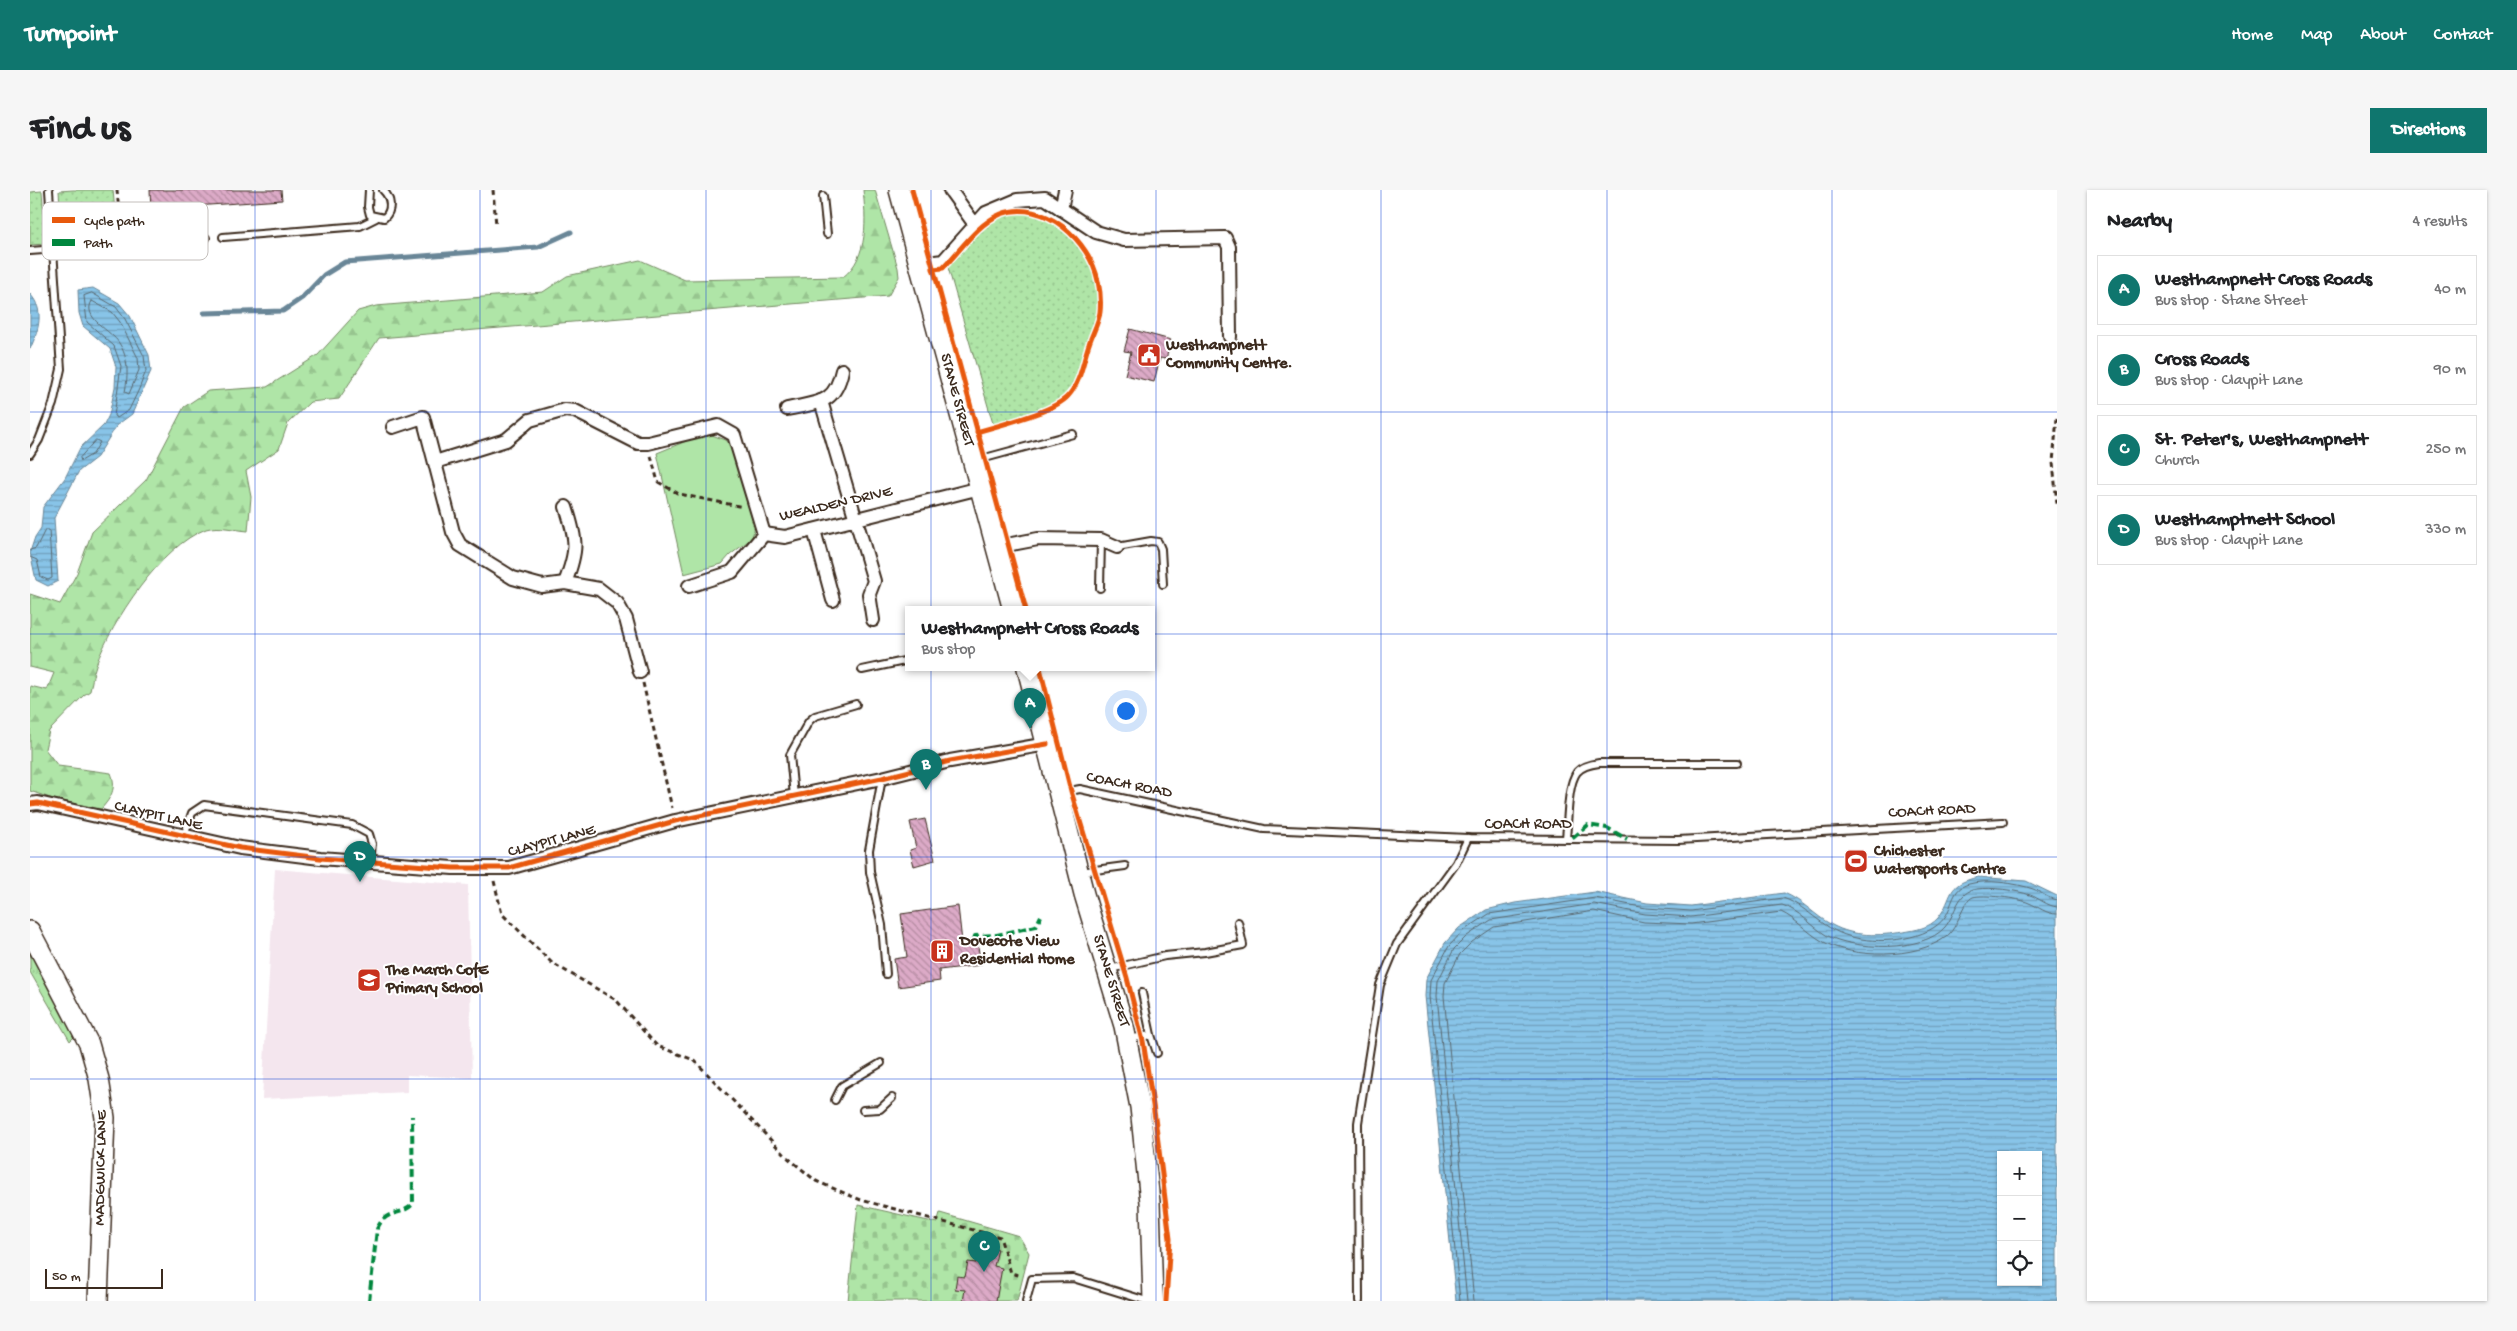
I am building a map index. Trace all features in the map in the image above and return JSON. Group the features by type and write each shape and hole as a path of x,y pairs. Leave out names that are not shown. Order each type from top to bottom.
{"street":[{"name":"STANE STREET","path":"899,190 1012,606"},
{"path":"950,190 976,226"},
{"path":"1061,209 1065,190"},
{"path":"919,264 943,261 986,214 1017,200 1045,198 1096,232 1124,240 1226,238 1229,247 1230,337"},
{"path":"787,409 821,401 833,395 839,384 842,370"},
{"path":"821,401 874,581 869,594 873,620"},
{"name":"WEALDEN DRIVE","path":"435,462 506,440 530,420 565,410 575,411 638,443 648,443 718,426 734,435 764,534 785,537 980,488"},
{"path":"393,427 422,417 453,532 460,545 513,578 542,586 565,583 599,589 617,602 626,619 640,672"},
{"path":"565,583 575,556 576,536 566,507"},
{"name":"WEALDEN DRIVE","path":"814,530 834,600"},
{"path":"689,586 732,572 764,534"},
{"path":"996,547 1038,539 1101,540 1117,548"},
{"name":"STANE STREET","path":"1029,671 1078,872 1126,1039 1140,1108 1146,1148 1152,1228 1153,1301"},
{"name":"CLAYPIT LANE","path":"30,804 38,803 240,848 320,858 453,868 509,868 675,821 882,778 950,761 1047,744"},
{"name":"MADGWICK LANE","path":"30,931 89,1044 99,1079 105,1118 98,1301"}],"lane":[{"path":"369,190 368,207 370,215 376,218 384,218 390,210 390,203 383,190"},
{"path":"823,196 827,234"},
{"path":"223,237 360,226 376,218"},
{"path":"30,454 39,440 53,404 60,369 55,260"},
{"path":"973,461 1073,434"},
{"path":"1100,588 1101,540"},
{"path":"1117,548 1151,541 1158,542 1162,549 1163,584"},
{"path":"862,670 905,661"},
{"path":"794,796 790,755 809,722 815,716 856,704"},
{"path":"1566,838 1571,788 1577,772 1586,766 1599,762 1736,763"},
{"path":"882,778 868,850 870,872 882,924 886,974"},
{"name":"COACH ROAD","path":"1058,793 1080,789 1264,829 1468,838 1678,840 2003,822"},
{"path":"184,836 192,813 204,805 352,825 369,834 372,844 370,861"},
{"path":"1359,1301 1358,1123 1380,985 1397,944 1456,863 1468,838"},
{"path":"1078,872 1125,866"},
{"path":"1106,970 1165,956 1205,952 1243,945 1238,922"},
{"path":"1142,993 1157,1053"},
{"path":"1126,1039 1151,1035"},
{"path":"835,1100 842,1086 881,1063"},
{"path":"863,1110 880,1109 892,1098"},
{"path":"1026,1301 1032,1279 1074,1278 1147,1301"}],"path":[{"path":"493,190 496,225"},
{"path":"2057,418 2053,462 2057,504"},
{"path":"648,443 658,482 679,494 755,509"},
{"path":"640,672 675,821"},
{"path":"490,868 502,914 552,963 616,1000 657,1046 694,1060 787,1157 816,1181 861,1200 1000,1237 1011,1273 1032,1279"}],"shaded area":[{"name":"The March CofE Primary School","path":"275,869 468,885 472,1078 407,1075 407,1092 262,1099"}],"green space":[{"path":"113,190 114,202 60,202 59,191"},
{"path":"863,190 875,190 898,268 899,277 888,296 379,338 339,399 310,402 288,423 279,449 246,471 251,497 248,531 222,528 206,529 189,538 172,551 140,587 126,607 103,647 93,675 90,691 49,731 45,749 58,766 111,773 113,788 105,805 101,809 53,799 30,791 30,686 47,690 54,673 30,667 30,594 60,604 77,573 92,532 146,480 184,407 208,391 267,387 318,355 358,311 376,306 543,292 567,276 640,260 685,280 843,277 858,259 862,248 865,225"},
{"path":"42,191 42,244 30,245 30,192"},
{"path":"1020,211 1043,213 1067,231 1090,257 1098,281 1100,312 1078,381 1067,397 1045,410 994,427 947,264 971,237 987,223 1007,214"},
{"path":"706,433 726,440 734,449 755,526 752,538 730,555 722,564 684,574 657,453"},
{"path":"30,947 75,1036 70,1041 30,972"},
{"path":"858,1205 937,1223 940,1213 1019,1236 1029,1253 1017,1301 848,1301"}],"water":[{"path":"93,288 119,303 130,316 149,355 151,371 132,414 117,425 97,457 79,471 54,518 58,581 48,586 36,580 30,552 35,537 41,528 43,507 65,478 80,448 104,425 109,415 115,387 116,367 110,349 83,326 79,313 78,290"},
{"path":"30,294 38,307 39,320 36,335 30,349"},
{"path":"1978,877 2026,881 2057,896 2057,1301 1456,1301 1425,996 1426,979 1445,943 1459,928 1486,910 1515,903 1595,892 1647,903 1691,906 1784,893 1840,929 1858,934 1885,934 1917,929 1931,924 1938,918 1952,892 1960,884"}],"building":[{"path":"150,190 281,190 282,200 208,205 208,202 151,202"},
{"name":"Westhampnett Community Centre.","path":"1130,329 1171,340 1166,359 1160,358 1154,382 1125,375 1131,352 1124,351"},
{"path":"925,819 935,860 914,866 910,850 916,848 910,822"},
{"name":"Dovecote View Residential Home","path":"958,906 962,942 977,940 981,965 939,970 940,981 898,987 894,959 907,957 901,914"},
{"path":"984,1246 998,1249 994,1266 1002,1268 996,1301 963,1301 965,1290 955,1289 957,1276 965,1277 968,1262 976,1263 979,1252 982,1253"}],"waterway":[{"path":"204,313 283,311 302,298 324,275 345,262 538,247 571,232"}],"marked path":[{"path":"1573,838 1588,825 1607,828 1627,839"},
{"path":"974,940 975,936 997,935 1036,926 1041,916"},
{"path":"369,1301 377,1229 381,1222 389,1215 404,1210 413,1204 412,1116"}],"cycle path":[{"path":"912,190 1025,606"},
{"path":"933,269 943,268 969,238 992,218 1017,211 1033,212 1063,226 1075,238 1086,251 1098,281 1100,308 1097,324 1079,378 1068,396 1061,402 1039,413 977,432"},
{"path":"1041,671 1071,791 1127,978 1143,1041 1170,1239 1166,1301"},
{"path":"30,804 38,803 240,848 320,858 453,868 509,868 675,821 882,778 950,761 1047,744"}],"place":[{"name":"Westhampnett Community Centre.","path":"1149,355"},
{"name":"Westhampnett Cross Roads","path":"1030,729"},
{"name":"Cross Roads","path":"926,790"},
{"name":"Chichester Watersports Centre","path":"1856,861"},
{"name":"Westhamptnett School","path":"360,882"},
{"name":"Dovecote View Residential Home","path":"942,951"},
{"name":"The March CofE Primary School","path":"369,980"},
{"name":"St. Peter's, Westhampnett","path":"984,1272"}]}
